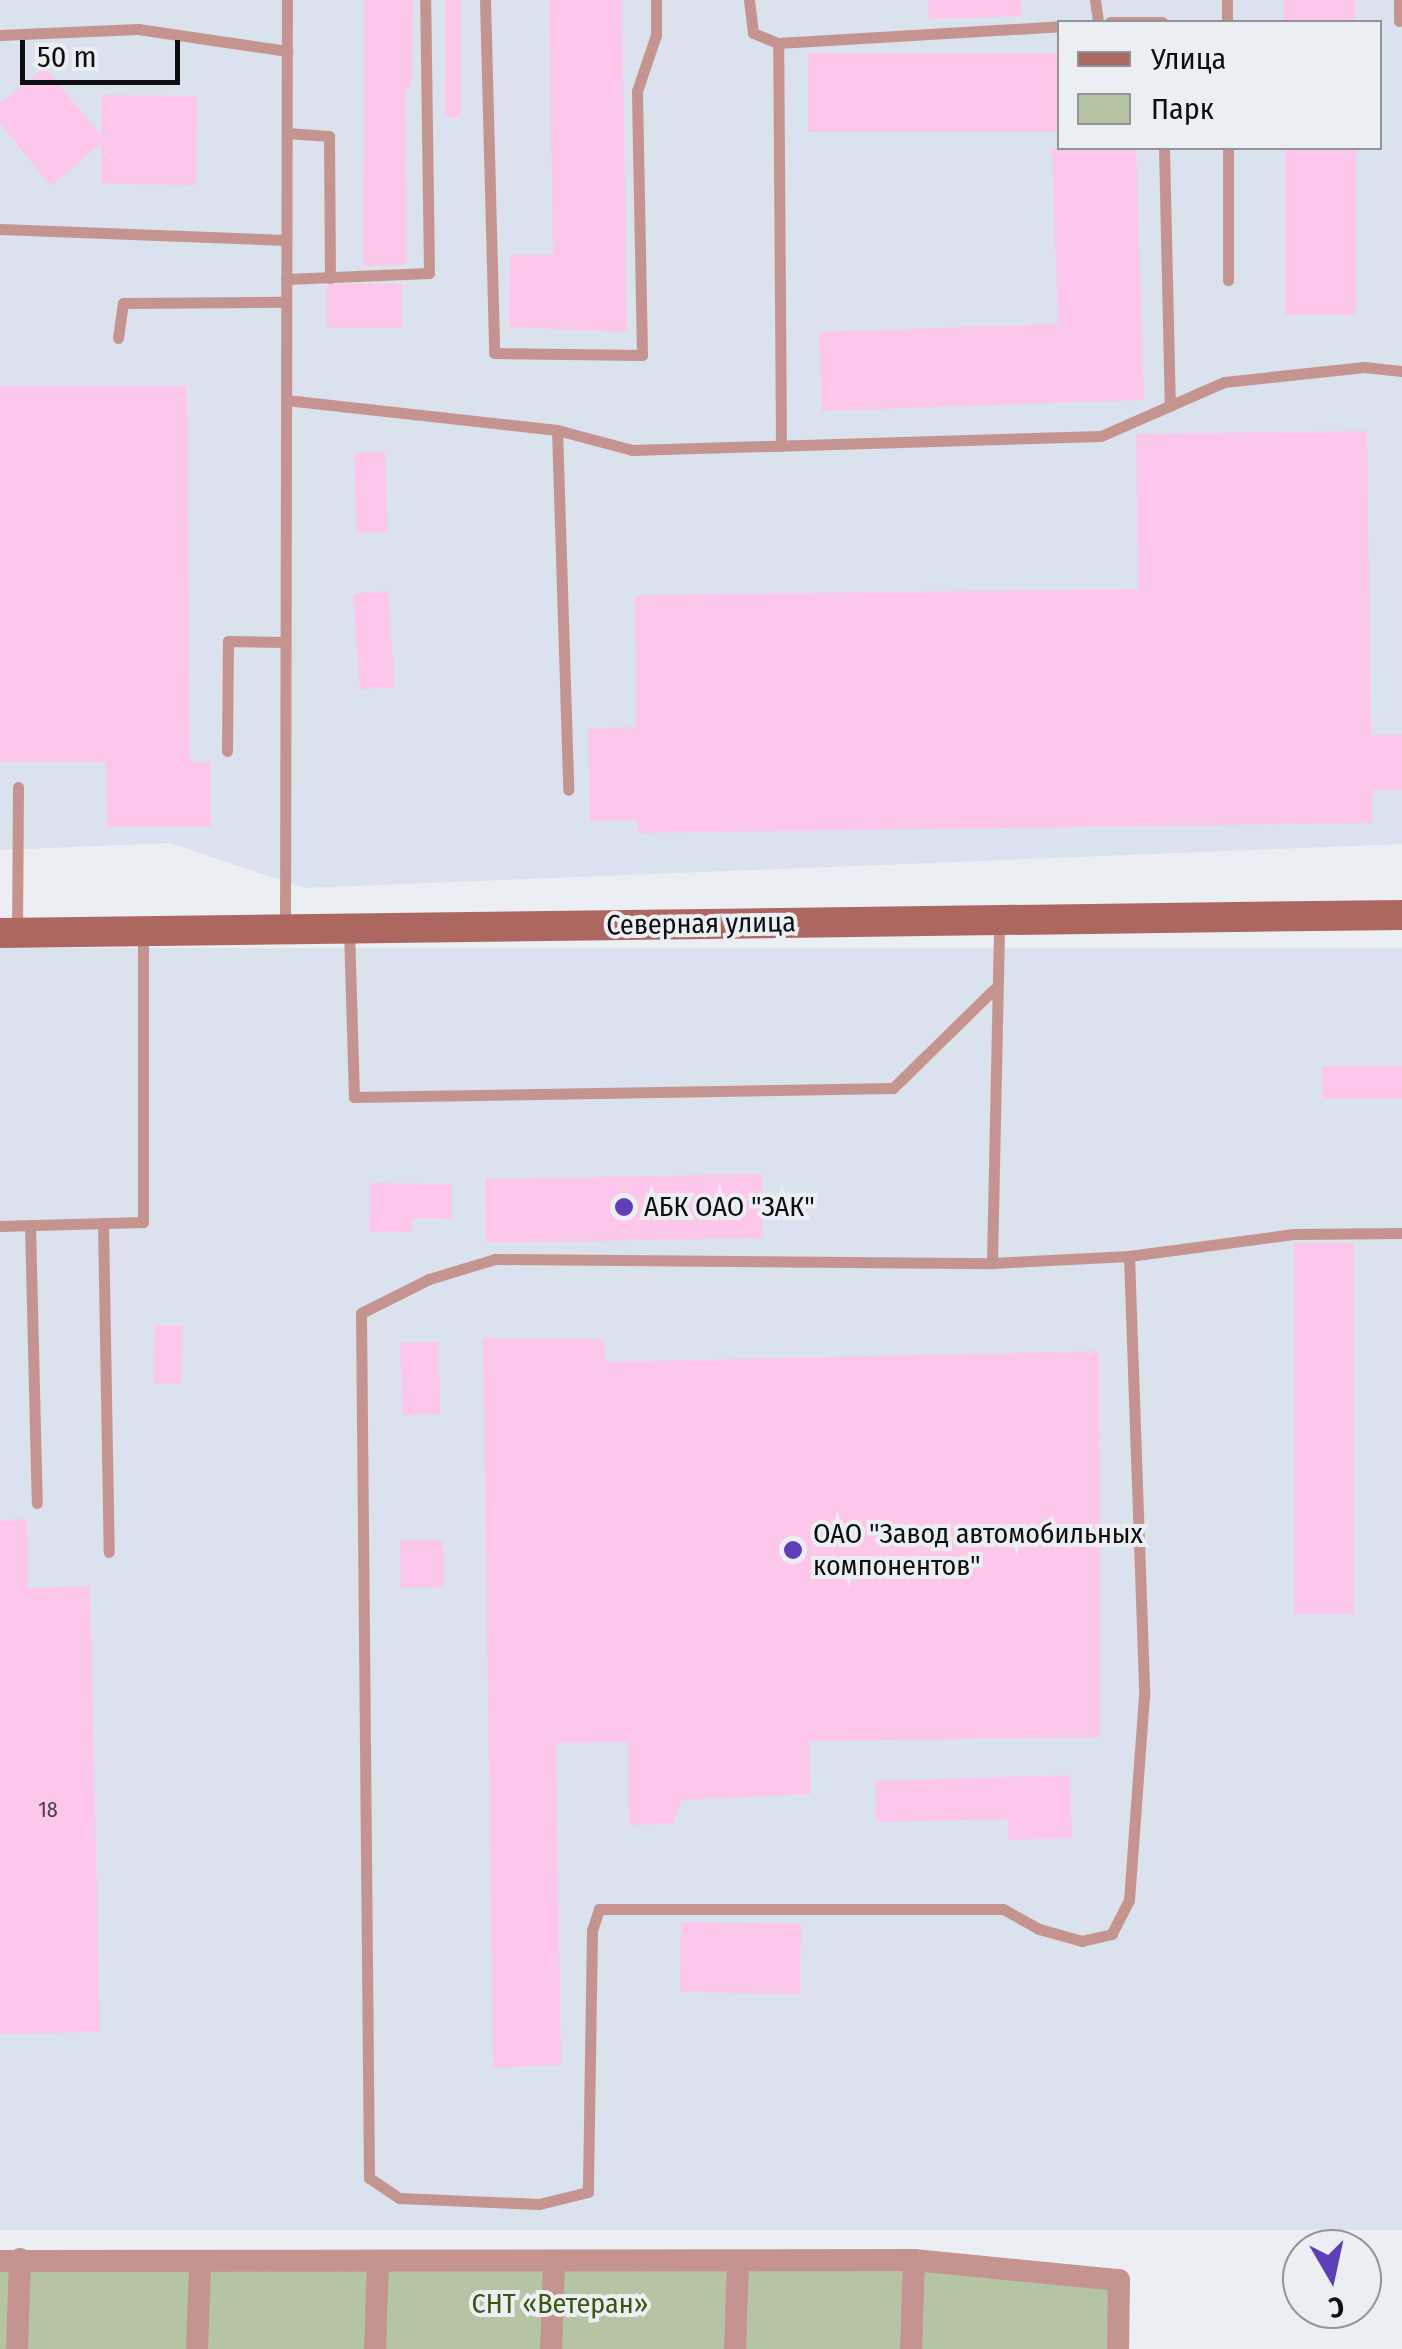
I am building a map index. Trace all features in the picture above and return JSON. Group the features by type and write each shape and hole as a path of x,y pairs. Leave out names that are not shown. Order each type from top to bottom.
{"main road":[{"name":"Северная улица","path":"9,933 1402,916"}],"street":[{"path":"17,2349 10,2260 378,2264 914,2260 1119,2280 1118,2349"},
{"path":"910,2349 914,2260"},
{"path":"196,2349 200,2261"},
{"path":"734,2349 738,2261"},
{"path":"551,2349 554,2262"},
{"path":"375,2349 378,2264"}],"lane":[{"path":"285,930 287,0"},
{"path":"286,279 429,273 425,0"},
{"path":"484,0 494,353 642,354 638,91 656,34 656,0"},
{"path":"748,0 753,33 778,43 1057,26"},
{"path":"1399,0 1400,21"},
{"path":"0,35 138,29 287,51"},
{"path":"778,43 781,446"},
{"path":"286,133 330,136 330,278"},
{"path":"1164,150 1170,406"},
{"path":"1228,150 1228,280"},
{"path":"0,229 286,240"},
{"path":"118,338 124,302 286,302"},
{"path":"286,400 558,430 632,450 1101,436 1224,382 1364,367 1402,371"},
{"path":"558,430 568,790"},
{"path":"227,751 228,641 286,642"},
{"path":"9,933 18,787"},
{"path":"992,1263 994,990 999,920"},
{"path":"349,928 354,1097 892,1088 994,990"},
{"path":"0,1226 143,1222 143,931"},
{"path":"103,1224 109,1552"},
{"path":"30,1225 37,1503"},
{"path":"1129,1256 1144,1696 1129,1900 1112,1934 1082,1941 1039,1929 1003,1909 599,1909 592,1930 588,2192 539,2204 399,2198 369,2178 361,1313 430,1280 495,1259 992,1263 1129,1256 1294,1234 1402,1233"}],"shaded area":[{"path":"0,0 1402,0 1402,844 304,888 170,843 0,850"},
{"path":"0,948 1402,948 1402,2230 0,2230"}],"green space":[{"name":"СНТ «Ветеран»","path":"914,2260 1119,2280 1118,2349 0,2349 0,2261"}],"building":[{"path":"364,0 413,0 411,89 405,89 407,262 401,265 363,266"},
{"path":"445,0 461,0 461,117 445,117"},
{"path":"549,0 622,0 627,332 509,327 510,255 553,255"},
{"path":"928,0 1021,0 1022,16 929,19"},
{"path":"1284,0 1355,0 1355,20 1284,20"},
{"path":"808,53 1057,53 1057,132 808,132"},
{"path":"45,67 101,136 102,95 197,96 196,185 101,184 101,144 50,186 0,123 0,103"},
{"path":"1052,148 1136,150 1144,400 822,411 819,332 1058,324"},
{"path":"1285,150 1356,150 1356,315 1285,315"},
{"path":"327,284 402,284 402,328 327,328"},
{"path":"0,386 187,386 190,761 211,761 211,827 107,827 106,762 0,762"},
{"path":"1367,431 1371,735 1402,735 1402,790 1372,790 1372,823 638,833 637,820 590,821 588,728 636,727 635,595 1138,589 1136,434"},
{"path":"385,452 388,532 357,533 354,453"},
{"path":"388,591 395,687 360,689 353,593"},
{"path":"1322,1066 1402,1066 1402,1099 1322,1099"},
{"name":"АБК ОАО \"ЗАК\"","path":"762,1174 763,1238 486,1243 485,1179"},
{"path":"370,1183 452,1184 452,1219 412,1218 412,1232 369,1232"},
{"path":"1294,1243 1354,1243 1354,1614 1294,1614"},
{"path":"155,1325 183,1326 181,1384 153,1383"},
{"name":"ОАО \"Завод автомобильных компонентов\"","path":"483,1338 604,1339 605,1362 1099,1351 1100,1737 809,1741 811,1794 682,1800 673,1824 629,1825 628,1742 556,1743 561,2065 493,2068"},
{"path":"438,1342 441,1414 403,1415 400,1343"},
{"path":"27,1519 28,1588 90,1586 100,2032 0,2034 0,1520"},
{"path":"443,1540 444,1587 401,1588 400,1541"},
{"path":"1070,1775 1072,1838 1008,1840 1008,1819 876,1822 875,1781"},
{"path":"681,1922 801,1924 800,1994 680,1992"}],"place":[{"name":"АБК ОАО \"ЗАК\"","path":"624,1207"},
{"name":"ОАО \"Завод автомобильных компонентов\"","path":"793,1550"}]}
